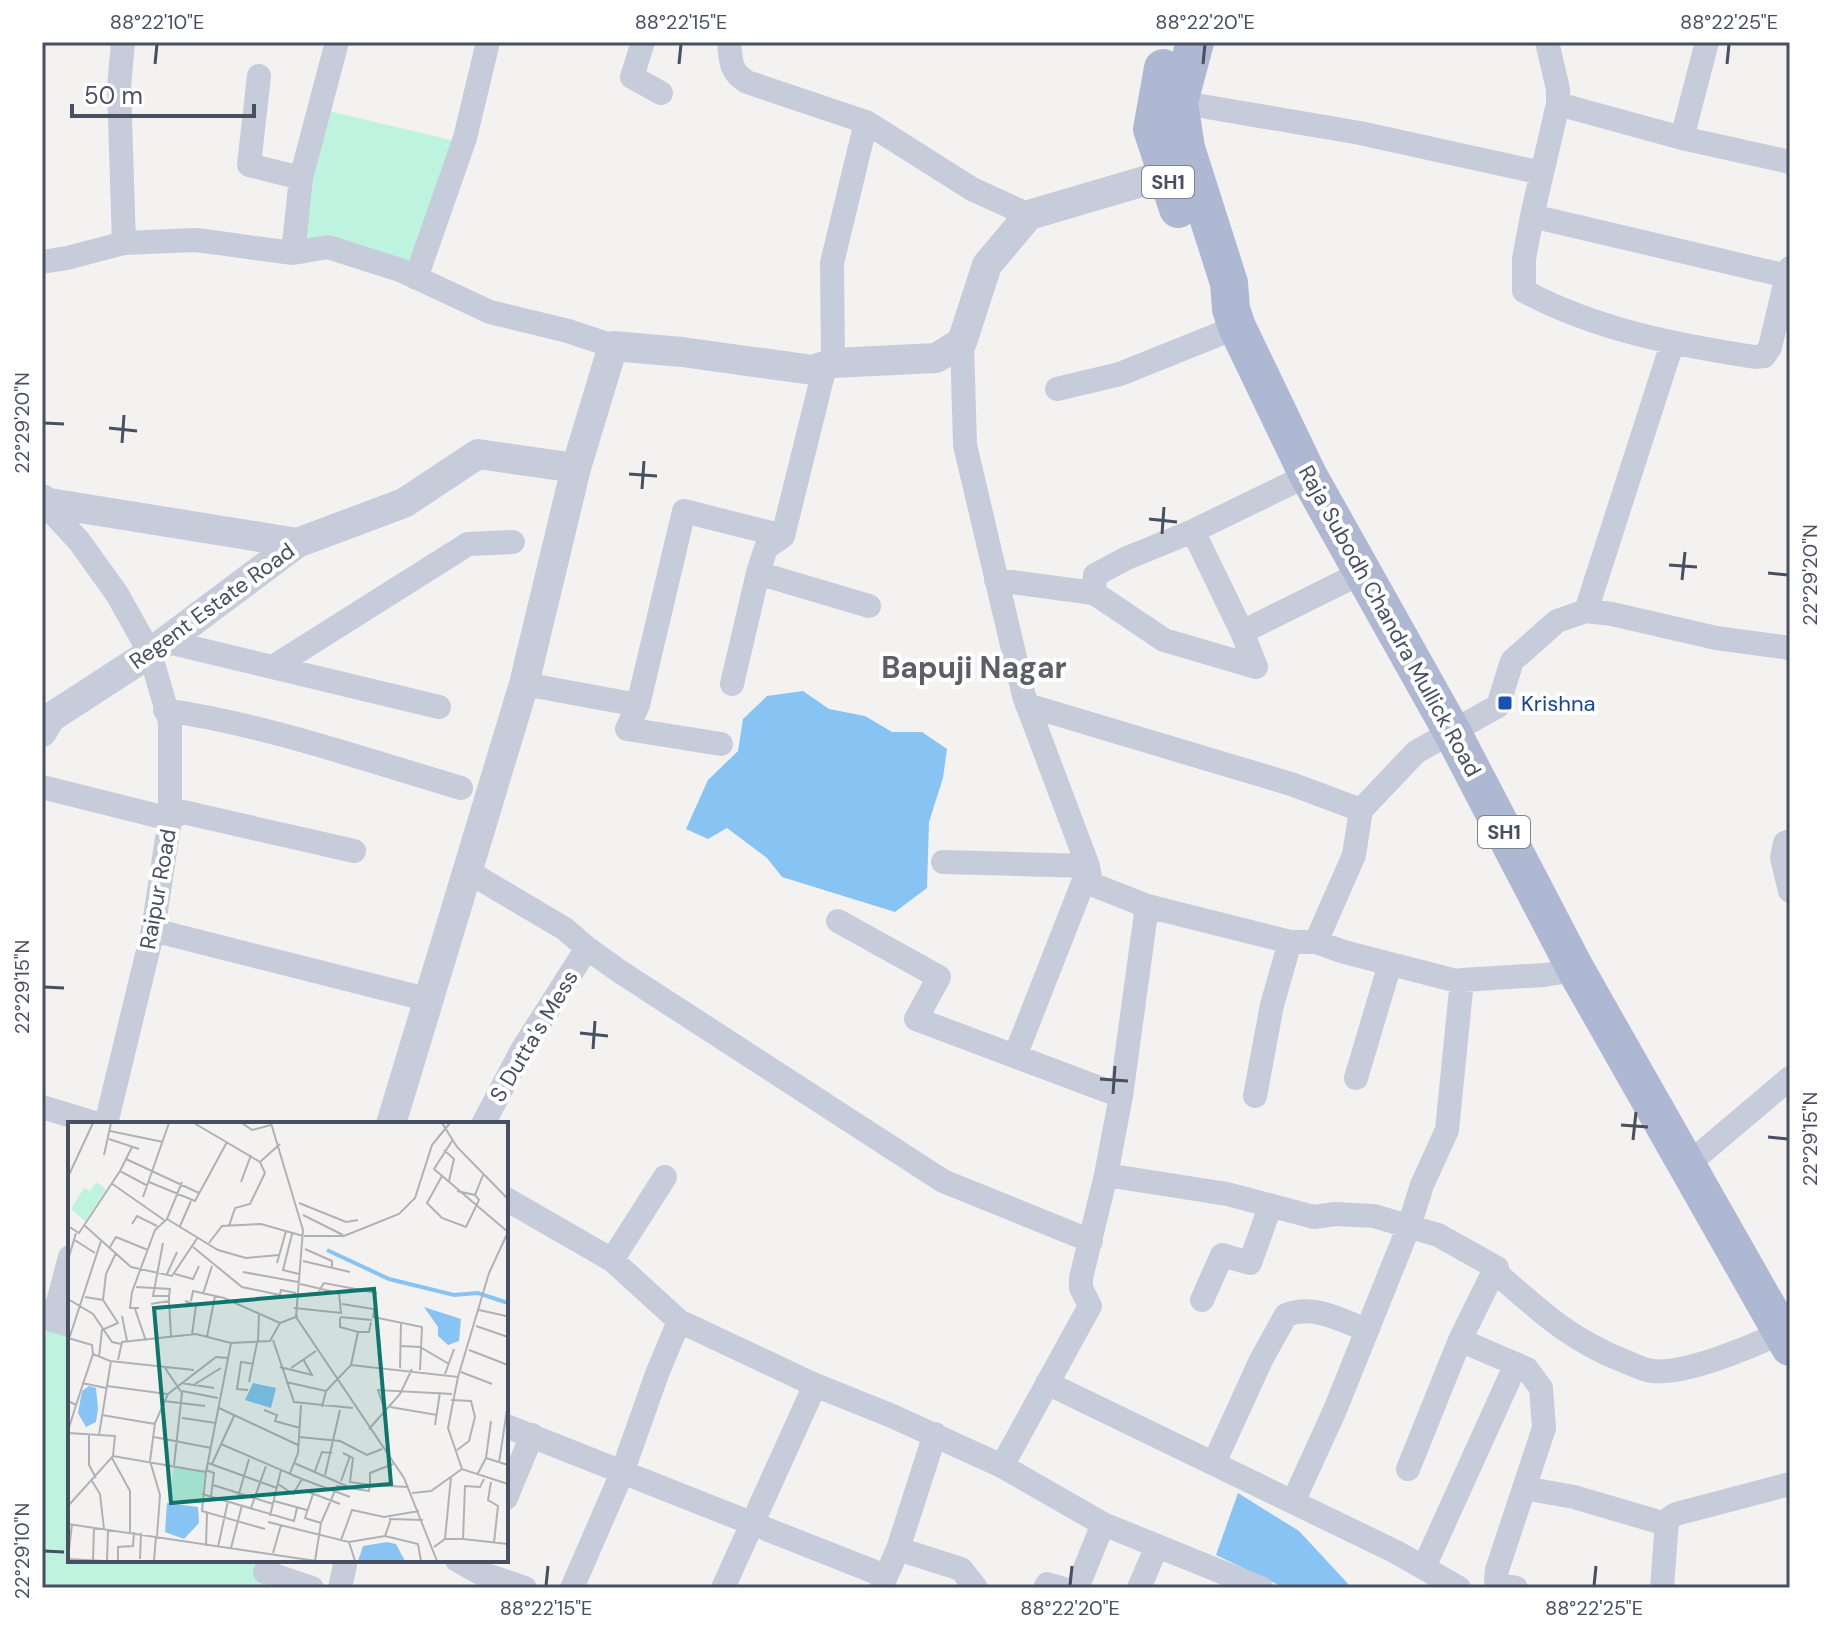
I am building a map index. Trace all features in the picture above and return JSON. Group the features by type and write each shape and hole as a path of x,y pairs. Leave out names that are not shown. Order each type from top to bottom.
{"main road":[{"name":"Raja Subodh Chandra Mullick Road","path":"1167,100 1169,42"},
{"name":"Raja Subodh Chandra Mullick Road","path":"1195,42 1152,129 1178,171 1211,283 1234,318 1308,475 1451,730 1576,970 1785,1340"}],"street":[{"path":"123,42 119,87 124,243"},
{"path":"293,253 301,178 337,42"},
{"path":"416,278 465,138 488,42"},
{"path":"643,42 632,77 661,93"},
{"path":"729,42 731,67 736,76 866,122 972,189 1029,215"},
{"path":"1532,216 1788,272 1770,347 1764,356 1755,357 1672,344 1568,311 1524,291 1524,259 1532,216 1558,104 1558,89 1547,42"},
{"path":"1682,138 1707,42"},
{"path":"259,76 249,165 301,178"},
{"path":"1167,100 1360,133 1542,173"},
{"path":"1558,104 1682,138 1790,162"},
{"path":"732,684 758,573 766,548 783,536 829,364 832,263 866,122"},
{"path":"1178,171 1029,215 987,265 962,342 965,445 996,580 1027,705 1088,868 1091,884 1147,906 1290,942 1316,942 1461,982 1576,970"},
{"path":"42,262 124,243 196,240 293,253 328,247 416,278 490,312 568,331 613,346 813,370 829,364 936,358 962,342"},
{"path":"1057,389 1120,374 1234,318"},
{"path":"1586,611 1672,344"},
{"path":"392,1122 524,684 576,468 613,346"},
{"name":"Regent Estate Road","path":"44,726 50,718 157,647 297,543 404,503 478,454 576,468"},
{"path":"1094,593 1095,575 1308,475"},
{"path":"43,500 297,543"},
{"name":"Raipur Road","path":"43,500 79,541 157,647 165,710 170,722 170,819 153,930 106,1122"},
{"path":"721,744 627,729 638,705 684,511 783,536"},
{"path":"996,580 1094,593 1164,640 1256,667 1193,531"},
{"path":"273,667 468,544 513,542"},
{"path":"1242,632 1363,572"},
{"path":"758,573 869,606"},
{"path":"1316,942 1354,855 1361,810 1416,752 1498,706 1512,661 1557,621 1586,611 1612,614 1716,638 1790,648"},
{"path":"157,647 273,667 439,707"},
{"path":"524,684 638,705"},
{"path":"1027,705 1277,780 1361,810"},
{"path":"165,710 284,735 461,788"},
{"path":"42,787 170,819 183,812 354,851"},
{"path":"1790,841 1785,843 1782,858 1790,891"},
{"path":"943,862 1088,868"},
{"path":"1015,1056 1088,868"},
{"path":"467,871 565,929 587,948 774,1073 943,1181 1091,1241"},
{"path":"1002,1466 1090,1306 1081,1288 1121,1096 1147,906"},
{"path":"838,921 939,977 916,1019 1121,1096"},
{"path":"153,930 430,1000"},
{"path":"1255,1096 1272,1005 1290,942"},
{"name":"S Dutta's Mess","path":"484,1122 522,1050 587,948"},
{"path":"1356,1078 1390,964"},
{"path":"1293,1502 1335,1410 1409,1226 1422,1185 1447,1130 1462,980"},
{"path":"1686,1166 1790,1078"},
{"path":"42,1107 91,1122"},
{"path":"1106,1175 1227,1194 1314,1217 1335,1214 1374,1216 1438,1235 1497,1268 1460,1340 1408,1469"},
{"path":"612,1260 665,1177"},
{"path":"508,1200 612,1260 679,1321 815,1385 935,1434 1002,1466 1103,1524 1261,1588"},
{"path":"1202,1300 1222,1255 1250,1263 1270,1207"},
{"path":"55,1318 68,1265"},
{"path":"1494,1271 1552,1323 1599,1351 1652,1371 1695,1366 1749,1347 1785,1340"},
{"path":"1214,1463 1261,1360 1286,1315 1299,1310 1317,1311 1367,1330"},
{"path":"572,1588 622,1473 679,1321"},
{"path":"1460,1340 1527,1369 1541,1388 1544,1428 1496,1580 1502,1585 1516,1588"},
{"path":"1424,1567 1516,1364"},
{"path":"1047,1383 1424,1567 1459,1588"},
{"path":"723,1588 815,1385"},
{"path":"508,1427 752,1523 883,1582 898,1549 935,1434"},
{"path":"508,1493 532,1435"},
{"path":"1662,1588 1667,1520 1676,1514 1790,1484"},
{"path":"1524,1488 1574,1497 1666,1524"},
{"path":"1077,1588 1103,1524"},
{"path":"1139,1588 1157,1546"},
{"path":"898,1549 961,1569 976,1588"},
{"path":"340,1588 346,1562"},
{"path":"472,1570 525,1588"},
{"path":"265,1573 312,1588"},
{"path":"1045,1588 1047,1584 1061,1588"}],"green space":[{"path":"325,110 463,143 415,268 303,241 307,179"},
{"path":"49,1320 68,1326 68,1562 270,1562 263,1588 42,1588 42,1352"}],"water":[{"path":"803,691 829,709 865,716 892,732 922,732 947,749 943,778 929,822 927,888 895,912 782,877 767,858 727,828 708,839 686,829 708,780 738,751 743,719 767,696"},
{"path":"1238,1493 1299,1531 1352,1588 1285,1588 1216,1555"}],"place":[{"name":"Krishna","path":"1505,703"}],"district":[{"name":"Bapuji Nagar","path":"974,667"}]}
